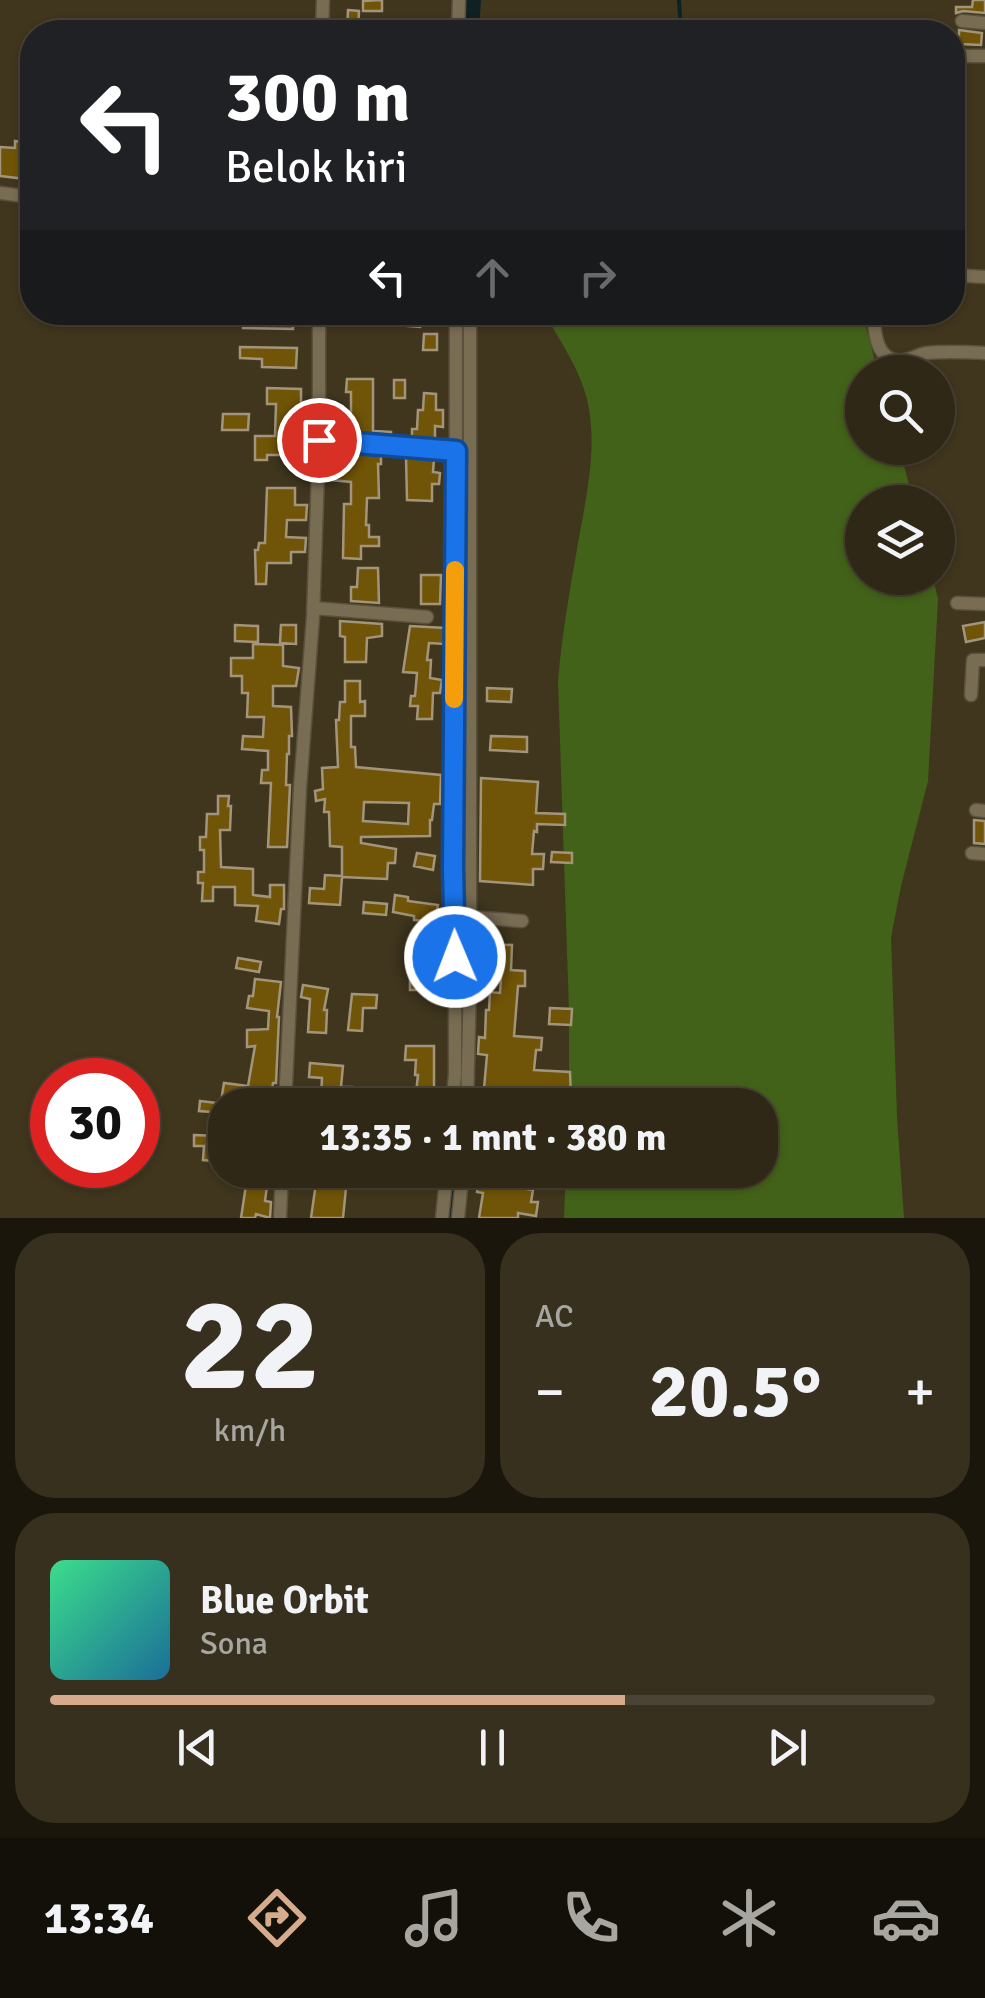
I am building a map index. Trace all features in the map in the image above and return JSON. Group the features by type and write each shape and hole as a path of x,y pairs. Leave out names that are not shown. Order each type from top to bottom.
{"street":[{"path":"286,1088 313,608 319,325"},
{"path":"453,1088 456,325"},
{"path":"467,1088 470,325"},
{"path":"875,325 876,340 884,355"},
{"path":"920,355 985,353"},
{"path":"319,440 456,451"},
{"path":"957,603 985,604"},
{"path":"313,608 427,617"},
{"path":"971,696 973,660 985,660"},
{"path":"470,917 522,920"},
{"path":"280,1218 281,1188"},
{"path":"442,1218 446,1188"},
{"path":"458,1218 462,1188"}],"green space":[{"path":"551,325 865,325 873,355 845,355 845,465 904,465 909,485 845,485 845,595 937,595 938,599 928,781 891,938 904,1218 564,1218 565,1188 778,1188 778,1088 569,1088 558,681 592,446 589,408 580,379"}],"building":[{"path":"382,0 382,11 363,11 363,1"},
{"path":"973,0 985,0 985,13 956,13 956,7 972,7"},
{"path":"348,10 359,11 359,20 348,20"},
{"path":"965,31 982,33 981,45 965,44"},
{"path":"15,141 20,142 20,178 0,176 0,147 15,148"},
{"path":"243,325 293,325 293,329"},
{"path":"424,334 437,334 437,350 423,350"},
{"path":"240,347 297,348 296,368 262,367 262,359 240,358"},
{"path":"347,379 373,379 373,431 391,432 391,436 339,432 339,412 351,412"},
{"path":"394,380 405,380 405,398 394,398"},
{"path":"267,388 301,389 301,406 309,406 309,432 288,432 288,455 267,455 267,460 255,460 255,436 275,436 276,404 267,404"},
{"path":"424,393 436,394 436,410 443,410 443,427 435,426 435,439 412,437 412,429 417,429 418,410 423,410"},
{"path":"223,414 249,414 248,430 222,430"},
{"path":"340,452 381,455 379,498 367,498 366,525 369,537 379,537 379,546 361,546 361,559 343,558 344,504 351,504 351,482 331,480 331,466 340,466"},
{"path":"406,457 434,459 433,472 440,473 439,484 432,484 432,501 407,500"},
{"path":"267,488 295,488 295,505 307,505 306,520 287,520 286,537 306,538 305,552 291,552 291,563 267,563 266,584 256,584 255,550 259,543 265,543"},
{"path":"358,568 378,568 379,603 351,601"},
{"path":"421,575 441,575 440,604 421,604"},
{"path":"340,621 382,624 382,636 367,638 366,662 345,662 345,637 340,636"},
{"path":"985,622 985,638 966,642 963,626"},
{"path":"235,625 258,626 258,642 235,641"},
{"path":"281,625 296,625 296,644 280,643"},
{"path":"410,626 445,628 444,644 429,643 430,678 442,680 440,693 433,693 432,719 417,719 418,706 410,706 417,673 403,672"},
{"path":"253,644 283,645 283,666 299,668 296,686 273,686 273,706 291,707 287,847 268,847 271,783 261,783 262,770 268,770 268,751 242,749 243,736 263,737 264,717 247,717 248,693 242,693 242,676 231,676 231,658 253,658"},
{"path":"345,681 360,681 365,716 351,716 351,747 355,747 356,767 441,775 440,804 434,804 430,836 361,837 361,843 396,849 395,863 388,863 387,879 342,877 340,905 309,903 310,888 324,889 325,875 342,876 342,847 330,846 329,812 324,812 325,799 316,801 315,791 323,789 322,768 338,767 336,720 340,702 345,702","holes":["364,802 409,803 408,824 363,821"]},
{"path":"487,688 512,689 511,702 487,701"},
{"path":"491,736 527,737 527,752 490,750"},
{"path":"481,778 538,782 536,813 565,814 565,825 537,824 532,854 544,854 543,869 533,869 533,885 480,881"},
{"path":"218,796 229,796 231,806 230,830 220,830 221,867 253,869 253,895 270,897 270,885 284,885 284,909 279,924 256,921 258,906 235,905 235,887 213,887 213,901 202,901 203,883 198,883 198,872 204,872 204,850 200,850 200,837 206,837 207,814 218,814"},
{"path":"974,820 985,821 985,844 974,843"},
{"path":"552,852 572,853 572,863 551,862"},
{"path":"417,853 435,856 433,870 414,866"},
{"path":"395,895 438,905 435,920 414,920 414,916 393,912"},
{"path":"364,902 387,904 386,915 363,913"},
{"path":"482,944 512,945 511,970 525,971 525,986 518,986 514,1036 542,1038 534,1070 570,1072 571,1088 484,1088 487,1055 478,1054 479,1037 485,1038 490,992 500,993 502,961 482,961"},
{"path":"410,947 437,950 435,990 410,990"},
{"path":"238,958 261,962 259,972 236,968"},
{"path":"255,979 281,982 276,1083 272,1088 223,1088 224,1083 248,1086 255,1046 247,1047 247,1030 268,1029 269,1011 247,1008 249,996 253,996"},
{"path":"303,985 328,989 324,1010 326,1033 308,1032 310,999 301,997"},
{"path":"352,994 377,995 376,1008 363,1008 362,1031 348,1030"},
{"path":"550,1008 572,1009 571,1025 549,1024"},
{"path":"406,1046 434,1046 434,1088 417,1088 416,1060 405,1060"},
{"path":"310,1063 343,1066 341,1087 352,1088 321,1088 322,1078 309,1077"},
{"path":"200,1101 208,1102 208,1112 199,1111"},
{"path":"194,1135 208,1136 208,1160 203,1160 204,1146 194,1146"},
{"path":"246,1188 267,1188 265,1201 271,1202 270,1218 256,1214 255,1218 241,1218"},
{"path":"315,1188 346,1188 343,1218 311,1218"},
{"path":"478,1188 533,1190 531,1202 538,1202 536,1216 518,1213 518,1218 479,1218 483,1193 477,1192"}],"waterway":[{"path":"470,20 471,0"},
{"path":"679,0 680,20"},
{"path":"462,388 463,325"},
{"path":"448,1218 452,1188"}],"slow traffic":[{"path":"454,699 455,570"}],"route":[{"path":"319,440 456,451 455,957"}]}
